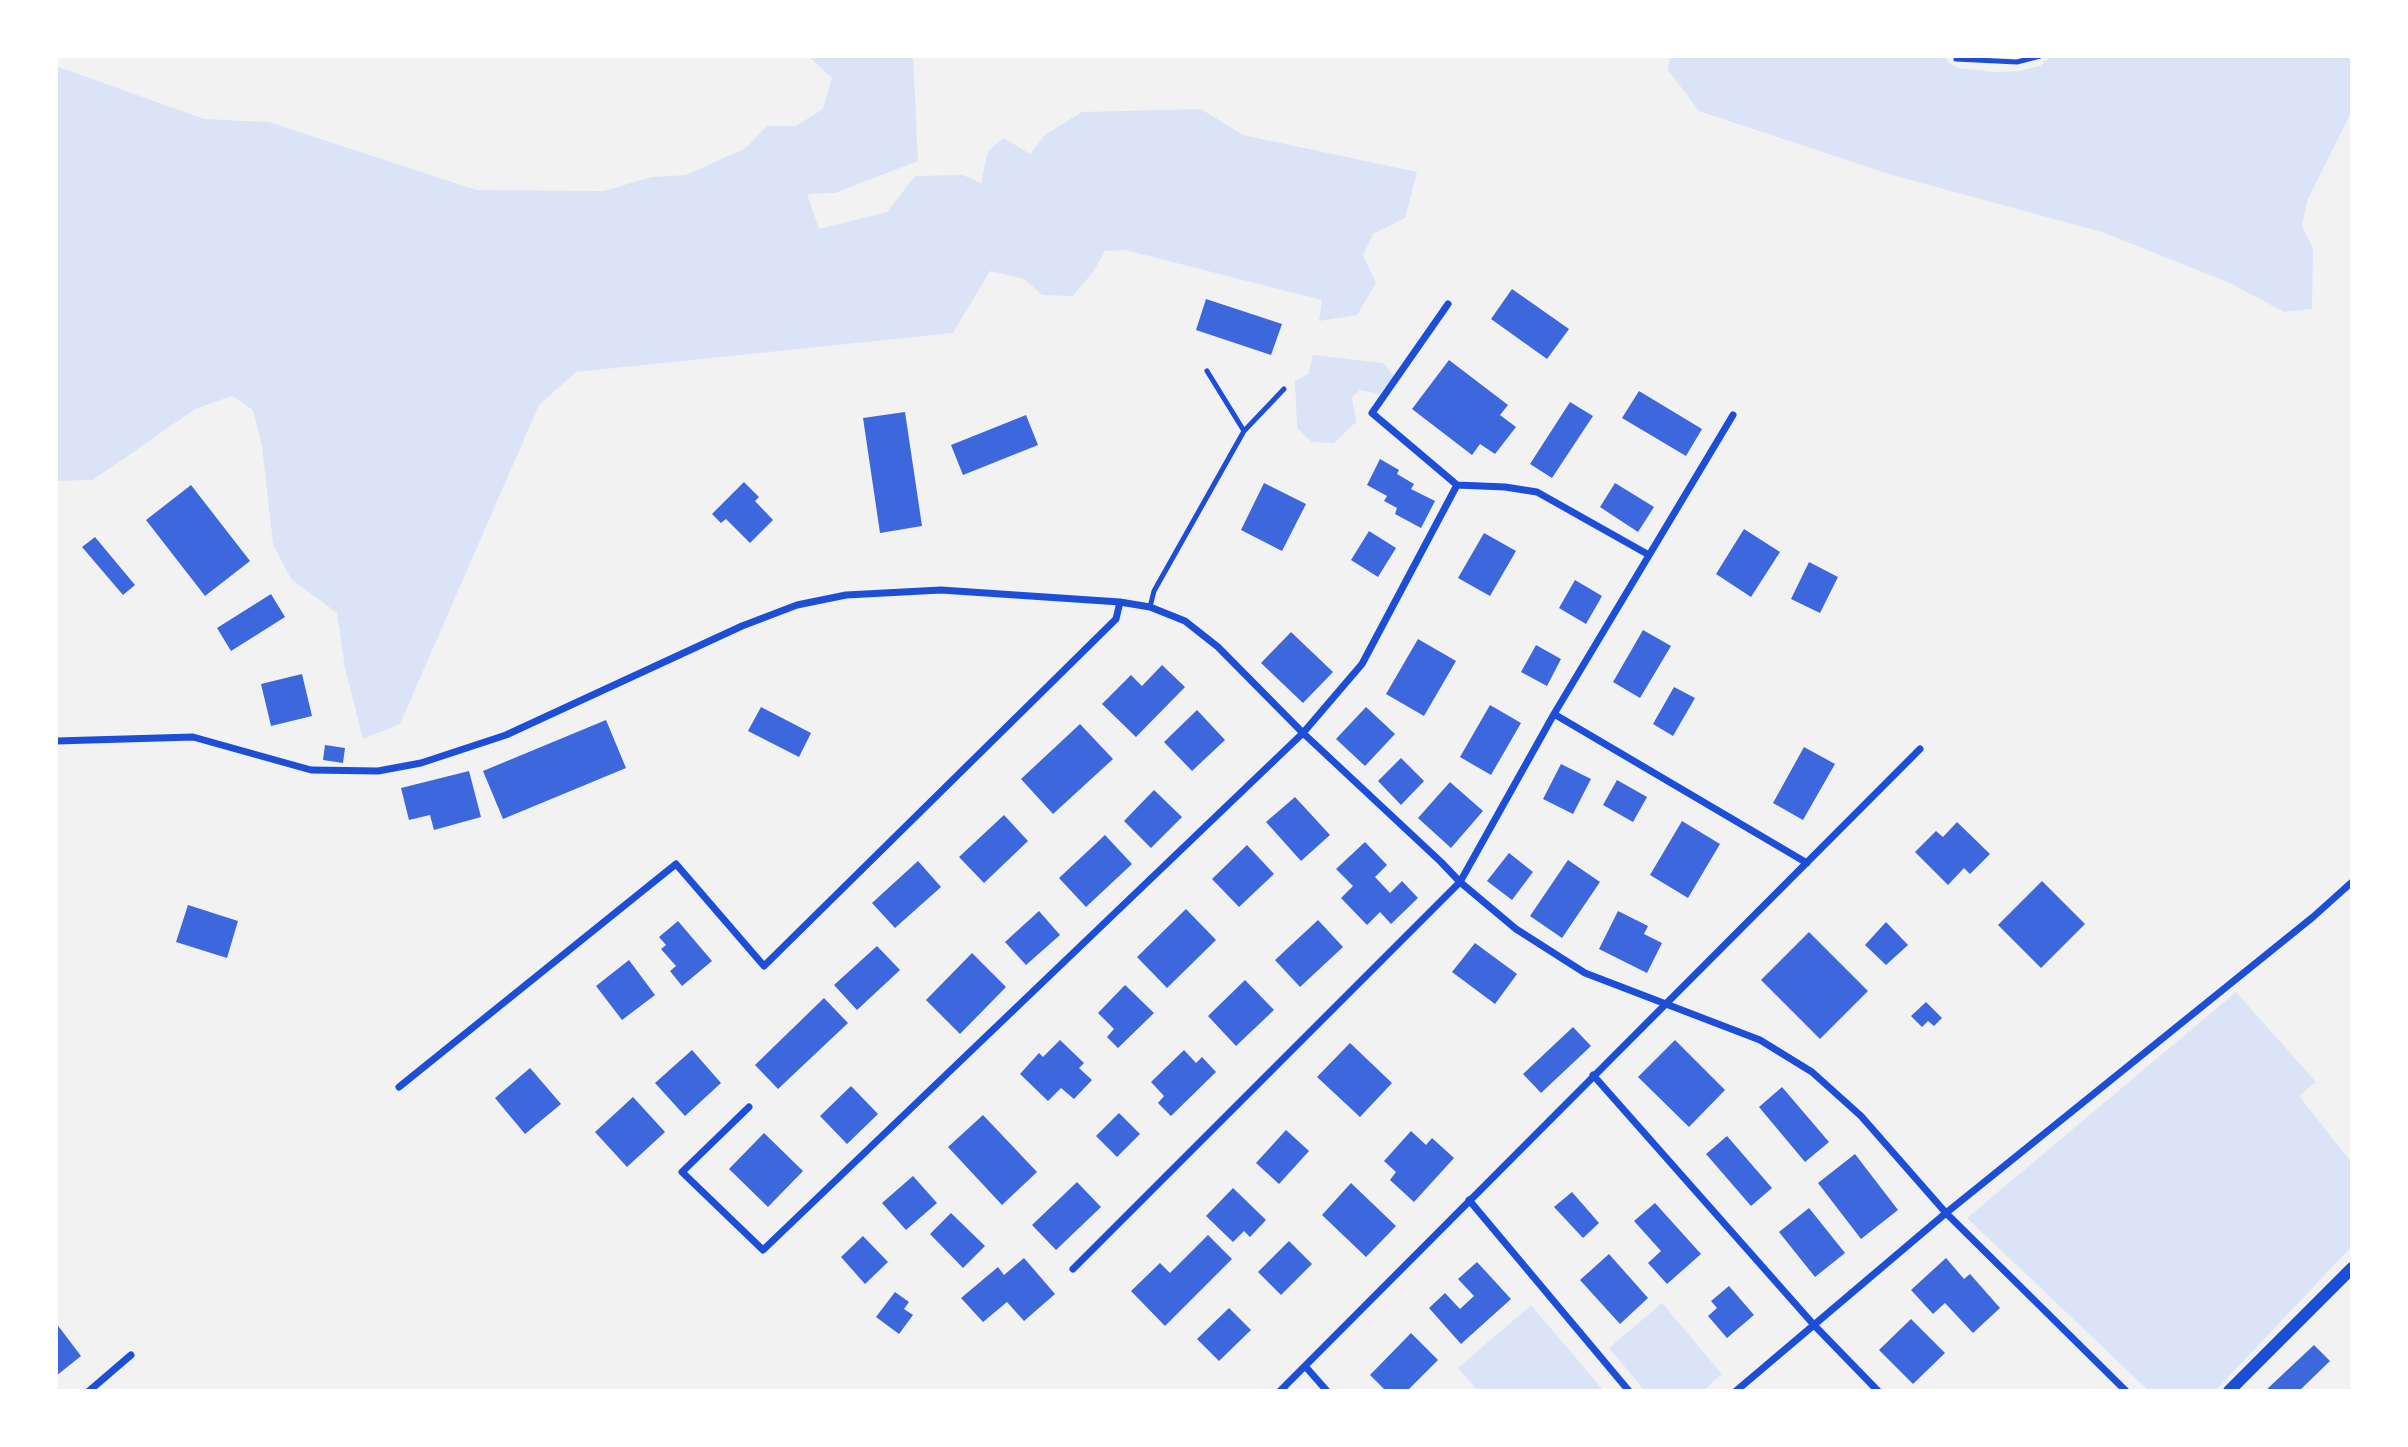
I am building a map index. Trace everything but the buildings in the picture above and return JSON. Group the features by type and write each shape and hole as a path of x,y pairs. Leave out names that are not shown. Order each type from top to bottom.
{"street":[{"path":"1448,304 1372,412 1457,485 1505,487 1537,492 1649,555"},
{"path":"1073,1269 1460,882 1554,714 1733,415"},
{"path":"750,1107 682,1172 763,1250 1303,733 1362,664 1457,485"},
{"path":"56,741 193,737 312,770 378,771 421,763 506,735 742,626 797,605 846,595 941,590 1120,602 1150,607 1185,621 1197,629 1460,882 1516,929 1585,973 1760,1040 1812,1072 1878,1134 1946,1213 2126,1391"},
{"path":"399,1087 676,864 764,966 1116,619 1120,602"},
{"path":"1554,714 1807,863"},
{"path":"1280,1391 1920,749"},
{"path":"1736,1391 1946,1213 2313,917 2352,882"},
{"path":"1593,1075 1814,1325 1878,1391"},
{"path":"1469,1200 1629,1391"},
{"path":"2229,1391 2352,1268"},
{"path":"89,1391 131,1355"},
{"path":"1305,1366 1327,1391"}],"lane":[{"path":"1956,59 2017,62 2040,56"},
{"path":"1207,370 1244,431"},
{"path":"1150,607 1154,591 1244,431 1284,389"}],"shaded area":[{"path":"808,56 913,56 918,161 835,193 807,194 819,229 887,212 915,176 963,175 981,183 988,151 1004,138 1030,154 1045,135 1082,112 1201,109 1243,135 1417,172 1405,218 1373,234 1363,255 1376,283 1357,315 1319,321 1322,300 1125,250 1105,251 1093,272 1073,296 1042,295 1024,279 990,271 953,333 576,372 539,405 400,724 363,739 345,668 337,613 291,579 273,544 262,446 253,410 232,396 195,409 93,480 56,481 56,66 204,119 269,122 476,190 604,191 651,177 686,175 746,148 767,126 796,126 823,109 832,78"},
{"path":"1670,56 1948,56 1947,62 1959,68 1993,72 2019,71 2040,66 2051,56 2352,56 2352,111 2307,201 2302,225 2313,249 2312,309 2284,312 2230,283 2102,232 1892,175 1699,111 1668,70"},
{"path":"1313,355 1383,363 1394,376 1380,394 1360,390 1352,397 1356,422 1334,443 1312,442 1297,428 1295,381 1308,374"},
{"path":"2236,992 2316,1082 2299,1096 2352,1163 2352,1246 2215,1391 2149,1391 1967,1218"},
{"path":"1662,1303 1722,1374 1703,1391 1645,1391 1609,1348"},
{"path":"1531,1305 1604,1391 1478,1391 1458,1368"}]}
